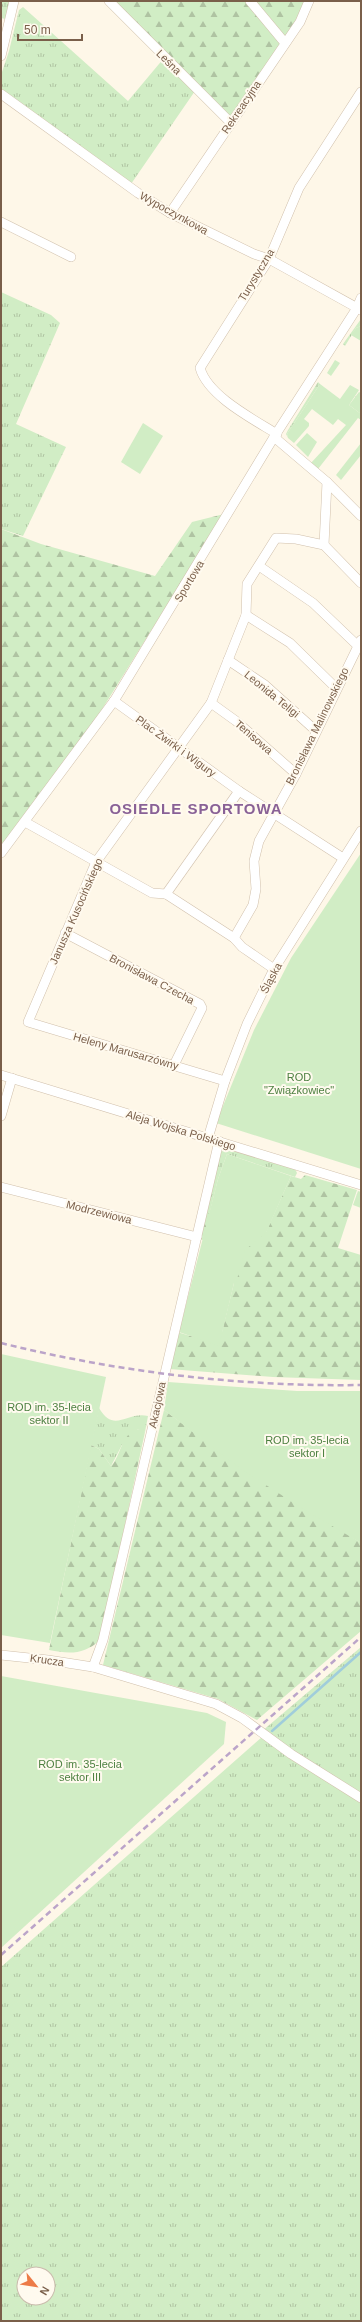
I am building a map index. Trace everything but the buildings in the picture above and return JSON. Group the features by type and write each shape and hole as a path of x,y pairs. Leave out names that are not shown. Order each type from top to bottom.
{"street":[{"path":"1,56 14,1"},
{"name":"Leśna","path":"109,1 230,122"},
{"path":"250,1 285,43"},
{"name":"Rekreacyjna","path":"170,213 230,122 300,22 309,1"},
{"name":"Turystyczna","path":"275,436 229,404 206,380 200,368 268,258 298,188 361,92"},
{"name":"Wypoczynkowa","path":"1,94 138,193 170,213 254,254 268,258 359,309"},
{"path":"1,222 71,257"},
{"name":"Sportowa","path":"1,853 114,701 275,436 359,309 361,298"},
{"path":"275,436 327,482 361,516"},
{"path":"327,482 324,545 361,583"},
{"name":"Janusza Kusocińskiego","path":"28,1022 96,862 211,702 246,615 247,584 276,538 296,539 324,545"},
{"path":"259,566 313,603 359,642"},
{"path":"246,615 290,643 336,688"},
{"name":"Bronisława Malinowskiego","path":"234,938 253,905 256,889 255,852 274,813 296,774 315,730 359,642"},
{"name":"Leonida Teligi","path":"228,660 265,685 315,730"},
{"name":"Plac Żwirki i Wigury","path":"114,701 239,791 343,858"},
{"name":"Tenisowa","path":"211,702 236,721 296,774"},
{"path":"166,894 239,791"},
{"path":"25,822 152,893 166,894 234,938 242,948 274,969"},
{"name":"Śląska","path":"208,1138 225,1081 247,1024 274,969 326,890 343,858 361,831"},
{"name":"Bronisława Czecha","path":"65,933 200,1004 202,1008 174,1065"},
{"name":"Heleny Marusarzówny","path":"28,1022 225,1081"},
{"name":"Aleja Wojska Polskiego","path":"1,1075 361,1185"},
{"path":"1,1116 12,1078"},
{"name":"Akacjowa","path":"93,1667 103,1640 219,1141"},
{"name":"Modrzewiowa","path":"1,1187 197,1237"},
{"name":"Krucza","path":"1,1655 93,1667 203,1699 228,1710 291,1754 361,1798"}],"green space":[{"path":"1,1 14,1 10,20 1,18"},
{"path":"107,1 309,1 230,122"},
{"path":"23,7 128,101 164,58 195,91 131,184 1,89 1,75 9,51 19,10"},
{"path":"1,292 51,315 60,323 16,424 66,447 23,536 1,529"},
{"path":"361,319 361,326 356,328 345,346 343,344"},
{"path":"361,326 361,341 351,335 356,328"},
{"path":"335,360 340,363 331,376 327,373"},
{"path":"318,382 320,384 287,434 288,438 286,434 288,430"},
{"path":"320,384 340,399 350,385 359,390 349,405 361,414 361,420 358,418 318,469 311,463 346,425 338,419 333,425 312,409 304,419 309,423 309,426 294,443 288,438 287,434"},
{"path":"359,392 361,393 361,414 349,405"},
{"path":"143,423 163,436 140,474 121,462"},
{"path":"307,433 317,442 308,457 296,445"},
{"path":"361,443 361,455 341,480 336,475"},
{"path":"224,514 94,722 1,846 1,529 41,544 155,576 192,522"},
{"name":"ROD \"Związkowiec\"","path":"361,853 361,1169 216,1123 254,1030 291,958"},
{"path":"227,1149 295,1169 297,1173 295,1177 227,1154 218,1179 203,1240 200,1239 220,1152"},
{"path":"227,1154 291,1176 266,1233 245,1250 236,1283 234,1283 219,1346 179,1332 218,1179"},
{"path":"305,1175 357,1190 338,1248 361,1255 361,1380 273,1377 169,1369 177,1332 194,1337 222,1332 234,1283 236,1283 203,1235 205,1216 211,1212 266,1232 291,1176 301,1179"},
{"path":"358,1191 361,1192 361,1208 353,1205"},
{"name":"ROD im. 35-lecia sektor II","path":"1,1354 106,1377 50,1643 1,1635"},
{"name":"ROD im. 35-lecia sektor I","path":"168,1382 297,1391 361,1391 361,1543 300,1507 241,1469 164,1410"},
{"path":"99,1408 110,1420 116,1421 140,1415 148,1416 145,1432 138,1429 122,1445 111,1466 99,1449 91,1445"},
{"path":"164,1410 199,1436 361,1543 361,1631 257,1720 218,1699 103,1665"},
{"path":"142,1429 145,1432 100,1640 82,1651 70,1653 49,1650 91,1445 99,1449 111,1466 130,1433 135,1430"},
{"path":"361,1647 361,2321 1,2321 1,1967 262,1737 261,1732"},
{"name":"ROD im. 35-lecia sektor III","path":"1,1676 207,1713 226,1722 224,1744 1,1948"}],"waterway":[{"path":"272,1731 361,1652"}],"railway":[{"path":"1,1343 90,1362 180,1376 271,1383 361,1385"},
{"path":"1,1955 361,1637"}],"district":[{"name":"OSIEDLE SPORTOWA","path":"196,808"}]}
